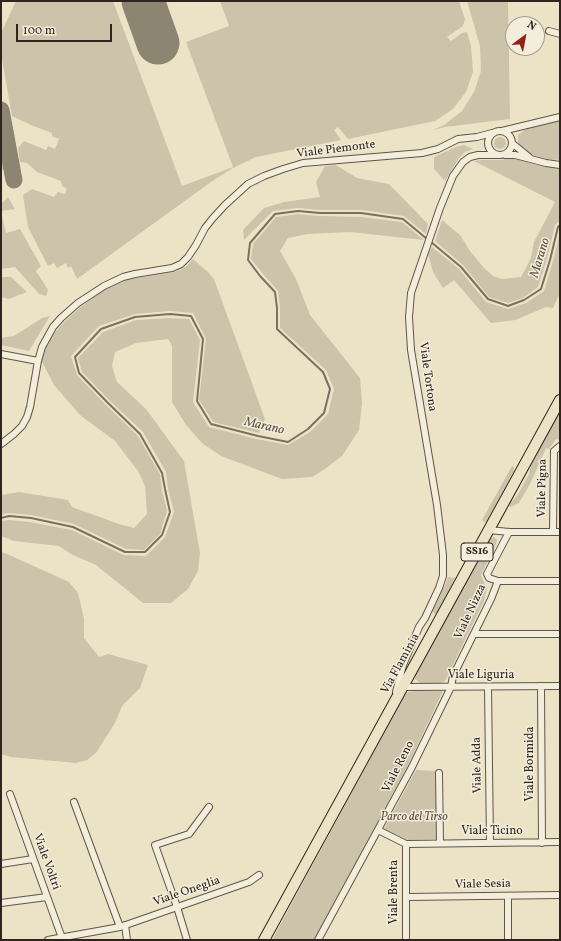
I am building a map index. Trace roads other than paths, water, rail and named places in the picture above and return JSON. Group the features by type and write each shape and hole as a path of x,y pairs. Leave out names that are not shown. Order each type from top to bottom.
{"main road":[{"name":"Via Flaminia","path":"264,940 403,687 429,625 488,530 560,400"}],"street":[{"path":"549,31 560,34"},
{"path":"488,144 492,133 560,117"},
{"path":"505,155 510,150 519,127"},
{"path":"502,131 509,134 512,142 530,158"},
{"name":"Viale Piemonte","path":"1,444 22,426 27,417 42,347 53,327 61,318 78,303 104,286 124,277 172,268 182,264 213,218 248,184 264,176 304,163 422,153 438,149 458,140 492,133"},
{"path":"477,137 488,144 492,152 498,155 515,155 560,165"},
{"name":"Viale Tortona","path":"478,155 488,144"},
{"name":"Viale Tortona","path":"393,704 403,665 419,627 429,625 443,576 443,555 435,497 411,350 409,317 411,293 440,208 453,176 463,162 470,158 478,155 498,155"},
{"path":"1,354 38,361"},
{"name":"Viale Pigna","path":"557,532 554,451 560,446"},
{"path":"488,530 509,532 557,532"},
{"name":"Viale Nizza","path":"451,687 453,676 491,599 498,581 489,578 488,574 509,532"},
{"path":"498,581 560,581"},
{"path":"474,634 560,634"},
{"name":"Viale Bormida","path":"541,686 542,842"},
{"name":"Viale Liguria","path":"403,687 560,686"},
{"name":"Viale Reno","path":"318,940 412,767 451,687"},
{"name":"Viale Adda","path":"488,687 490,843"},
{"path":"439,773 440,843"},
{"name":"Viale Voltri","path":"10,794 62,938"},
{"path":"74,802 127,940"},
{"path":"187,940 155,845 189,834 209,807"},
{"name":"Viale Ticino","path":"378,830 406,844 560,842"},
{"name":"Viale Brenta","path":"406,844 406,940"},
{"path":"1,864 33,859"},
{"name":"Viale Oneglia","path":"48,940 122,926 249,882 259,875"},
{"name":"Viale Sesia","path":"406,897 560,895"},
{"path":"508,896 508,940"},
{"path":"1,903 47,897"}],"waterway":[{"name":"Marano","path":"1,518 9,516 31,518 73,527 125,552 145,552 162,535 170,512 162,473 140,434 79,373 75,357 101,329 135,317 170,314 191,316 203,339 197,401 211,424 288,442 308,429 324,413 330,389 323,372 277,329 275,292 248,260 250,243 275,214 298,211 320,213 361,213 403,219 427,239"},
{"name":"Marano","path":"431,242 461,267 488,299 508,306 524,300 541,289 558,227 560,225"}],"park label":[{"name":"Parco del Tirso","path":"414,818"}]}
